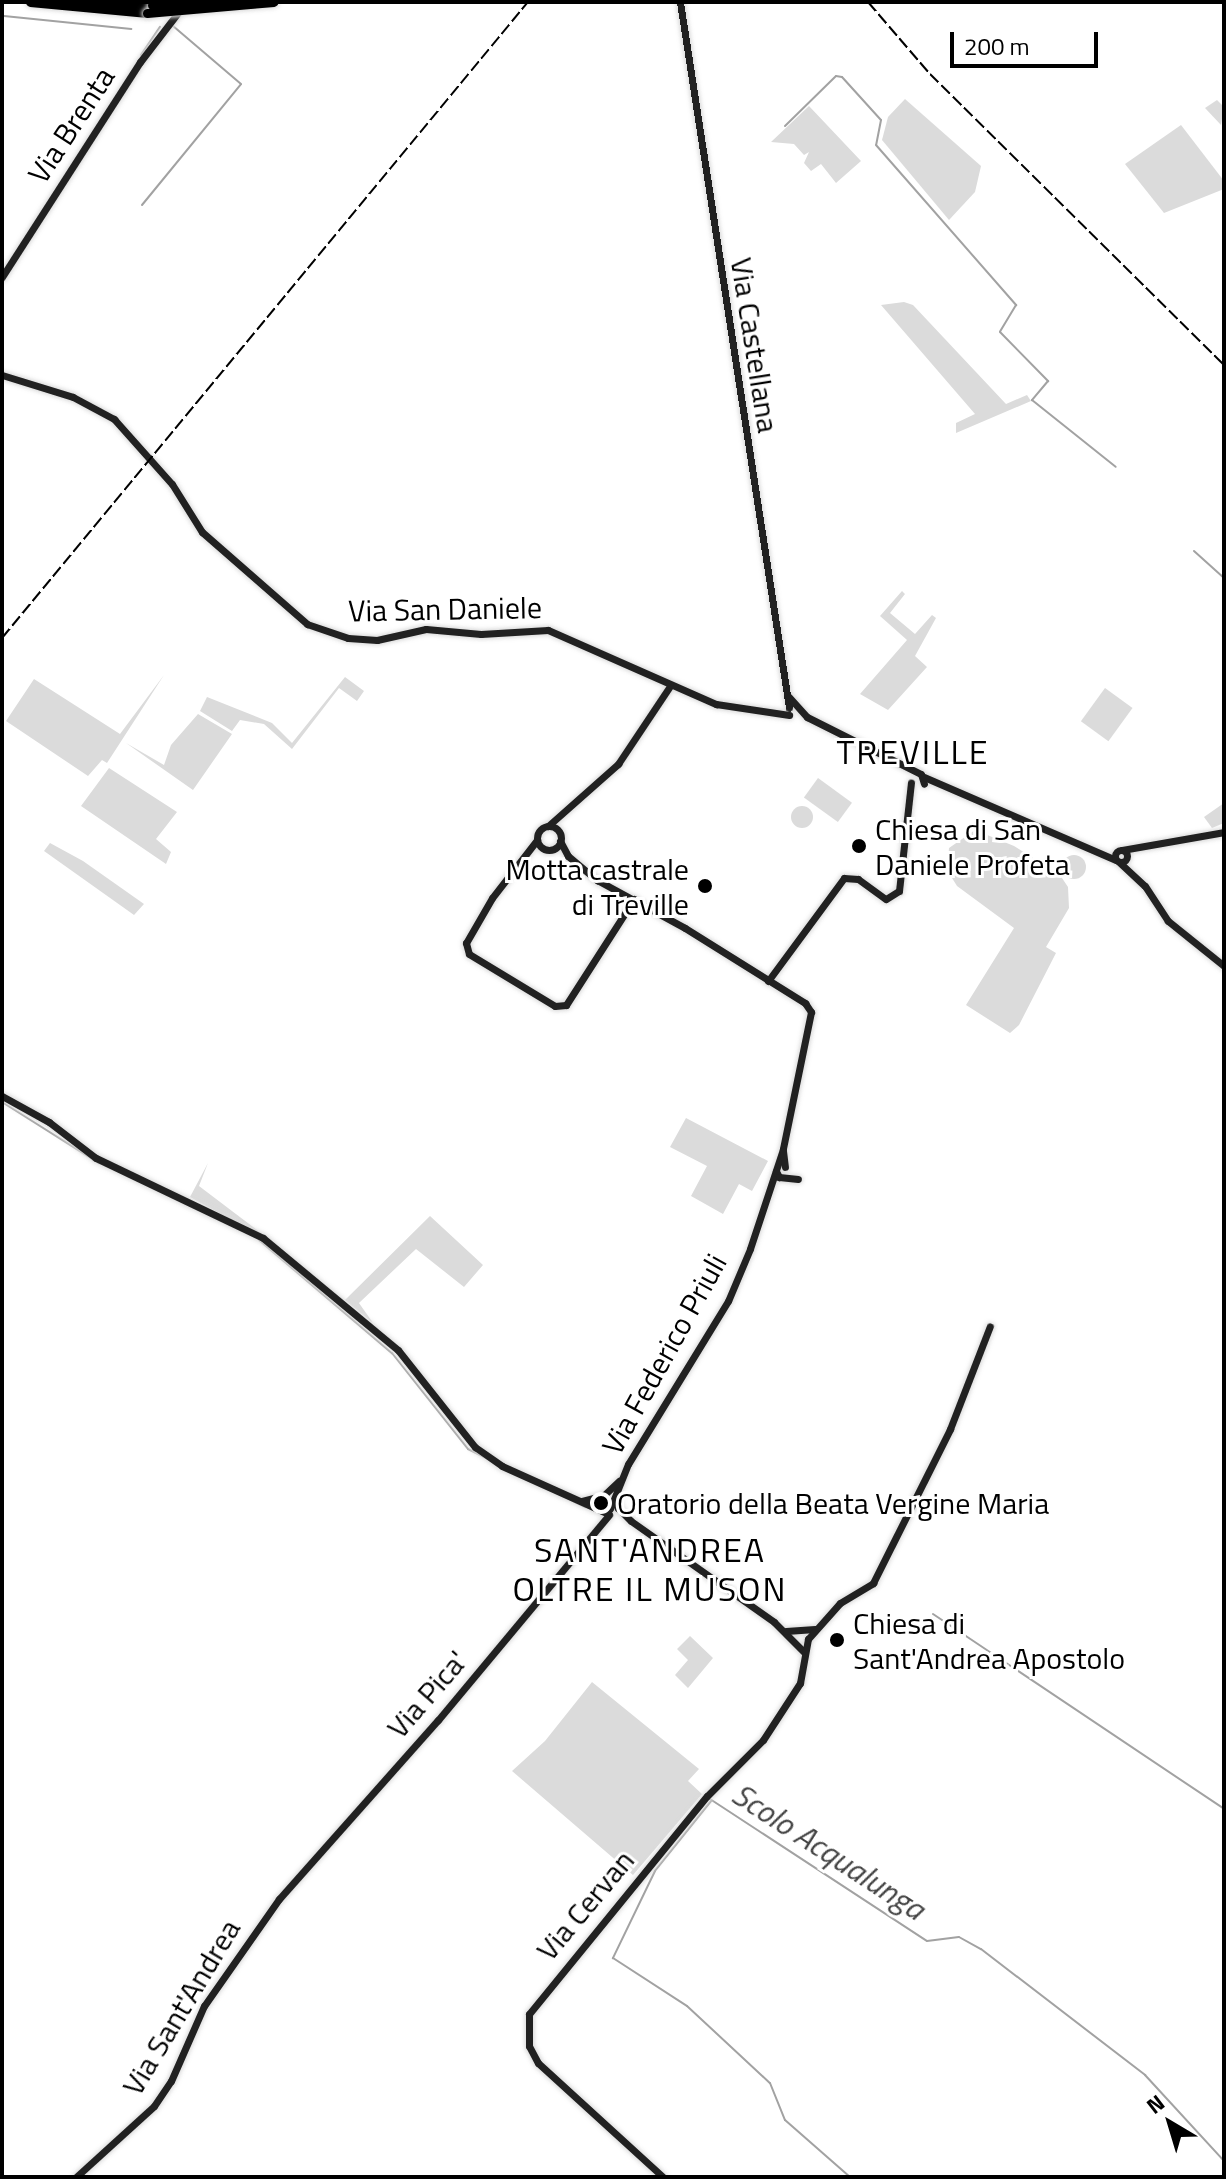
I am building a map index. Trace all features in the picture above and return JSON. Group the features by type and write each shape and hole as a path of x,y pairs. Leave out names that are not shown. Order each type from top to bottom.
{"highway":[{"path":"30,2 149,9 274,2"},
{"path":"83,2 149,9 223,2"}],"street":[{"name":"Via Brenta","path":"2,277 140,62 186,2"},
{"name":"Via Castellana","path":"680,2 762,559 792,711"},
{"name":"Via San Daniele","path":"2,375 103,412 148,457 202,532 307,624 348,638 377,640 426,629 481,634 539,629 569,636 658,680 744,710 792,711"},
{"path":"658,680 668,690 685,690"},
{"path":"634,899 569,1002 555,1006 464,948 506,876 537,840 538,831 566,813 618,764 668,690"},
{"path":"792,711 895,763 918,781 949,787 1027,826 1121,856 1168,921 1224,966"},
{"path":"537,840 546,849 568,856 597,880 634,899 768,981 844,878 858,879 886,899 899,891 911,804 918,781"},
{"path":"566,813 559,831 560,841 568,856"},
{"path":"548,826 559,831"},
{"path":"1121,856 1138,848 1224,832"},
{"path":"526,854 546,849 560,841"},
{"name":"Via Federico Priuli","path":"613,1513 616,1493 624,1473 728,1301 769,1194 782,1171 783,1149 810,1010 768,981"},
{"path":"2,1096 49,1122 96,1158 263,1238 398,1350 475,1447 502,1466 631,1521 786,1631 802,1638 818,1627 845,1599 866,1591 882,1568 950,1429 990,1326"},
{"path":"580,1501 604,1495 624,1473"},
{"name":"Via Pica'","path":"286,1890 613,1513"},
{"name":"Via Cervan","path":"663,2177 538,2063 529,2046 529,2014 707,1796 760,1743 800,1683 804,1652 802,1638"},
{"name":"Via Sant'Andrea","path":"76,2177 154,2106 171,2081 204,2006 286,1890"}],"shaded area":[{"path":"905,99 981,166 975,192 949,220 882,140 888,117"},
{"path":"1217,100 1224,107 1221,125 1205,108"},
{"path":"809,106 861,161 836,183 821,164 811,171 804,163 809,152 804,155 794,144 771,142"},
{"path":"1181,125 1224,181 1224,189 1164,213 1125,164"},
{"path":"904,302 913,305 1006,404 1027,395 1031,401 956,433 956,423 975,414 881,305"},
{"path":"902,591 905,594 890,613 915,634 932,615 936,618 915,656 927,667 888,710 860,694 907,640 880,616"},
{"path":"164,675 107,763 102,760 88,776 6,721 34,679 120,734"},
{"path":"345,677 364,691 357,701 339,688 292,749 264,724 240,720 232,731 200,711 207,697 272,723 292,743"},
{"path":"1105,688 1133,708 1108,741 1081,721"},
{"path":"198,714 232,734 193,790 126,743 164,765 171,745"},
{"path":"109,768 177,812 156,839 171,852 166,864 81,806"},
{"path":"818,778 852,803 838,822 804,797"},
{"path":"1224,803 1224,823 1212,828 1204,817"},
{"path":"802,806 810,809 813,817 810,825 802,828 794,825 791,817 794,809"},
{"path":"975,830 1014,846 1060,875 1068,887 1069,908 1046,947 1056,953 1019,1025 1010,1033 966,1005 1014,928 957,886 947,870 949,848"},
{"path":"50,843 83,861 144,904 134,915 44,851"},
{"path":"1074,855 1082,859 1086,867 1082,875 1074,879 1066,875 1062,867 1066,859"},
{"path":"686,1118 768,1161 752,1191 739,1184 723,1214 691,1196 707,1166 670,1147"},
{"path":"208,1163 199,1186 274,1243 190,1197"},
{"path":"430,1216 483,1265 464,1287 416,1249 359,1303 373,1323 345,1300"},
{"path":"690,1636 713,1658 688,1688 675,1675 688,1660 677,1649"},
{"path":"592,1682 699,1769 688,1781 702,1794 633,1875 512,1771 545,1741"}],"waterway":[{"path":"4,16 131,29"},
{"path":"142,205 241,84 173,26"},
{"path":"141,55 160,27"},
{"path":"785,126 836,76 842,77 881,120 876,145 1016,305 1000,332 1048,381 1032,400 1116,467"},
{"path":"1194,551 1224,578"},
{"path":"2,1102 99,1163"},
{"path":"259,1240 392,1353 468,1449 585,1507"},
{"path":"933,1614 1224,1809"},
{"name":"Scolo Acqualunga","path":"710,1799 927,1941 959,1937 981,1949 1145,2075 1224,2161"},
{"path":"711,1801 655,1871 613,1958 687,2006 770,2083 785,2120 850,2177"}],"railway":[{"path":"2,638 528,2"},
{"path":"868,2 930,74 1224,365"}],"place":[{"name":"Chiesa di San Daniele Profeta","path":"859,846"},
{"name":"Motta castrale di Treville","path":"705,886"},
{"name":"Oratorio della Beata Vergine Maria","path":"601,1503"},
{"name":"Chiesa di Sant'Andrea Apostolo","path":"837,1640"}],"district":[{"name":"TREVILLE","path":"913,752"},
{"name":"SANT'ANDREA OLTRE IL MUSON","path":"650,1568"}]}
